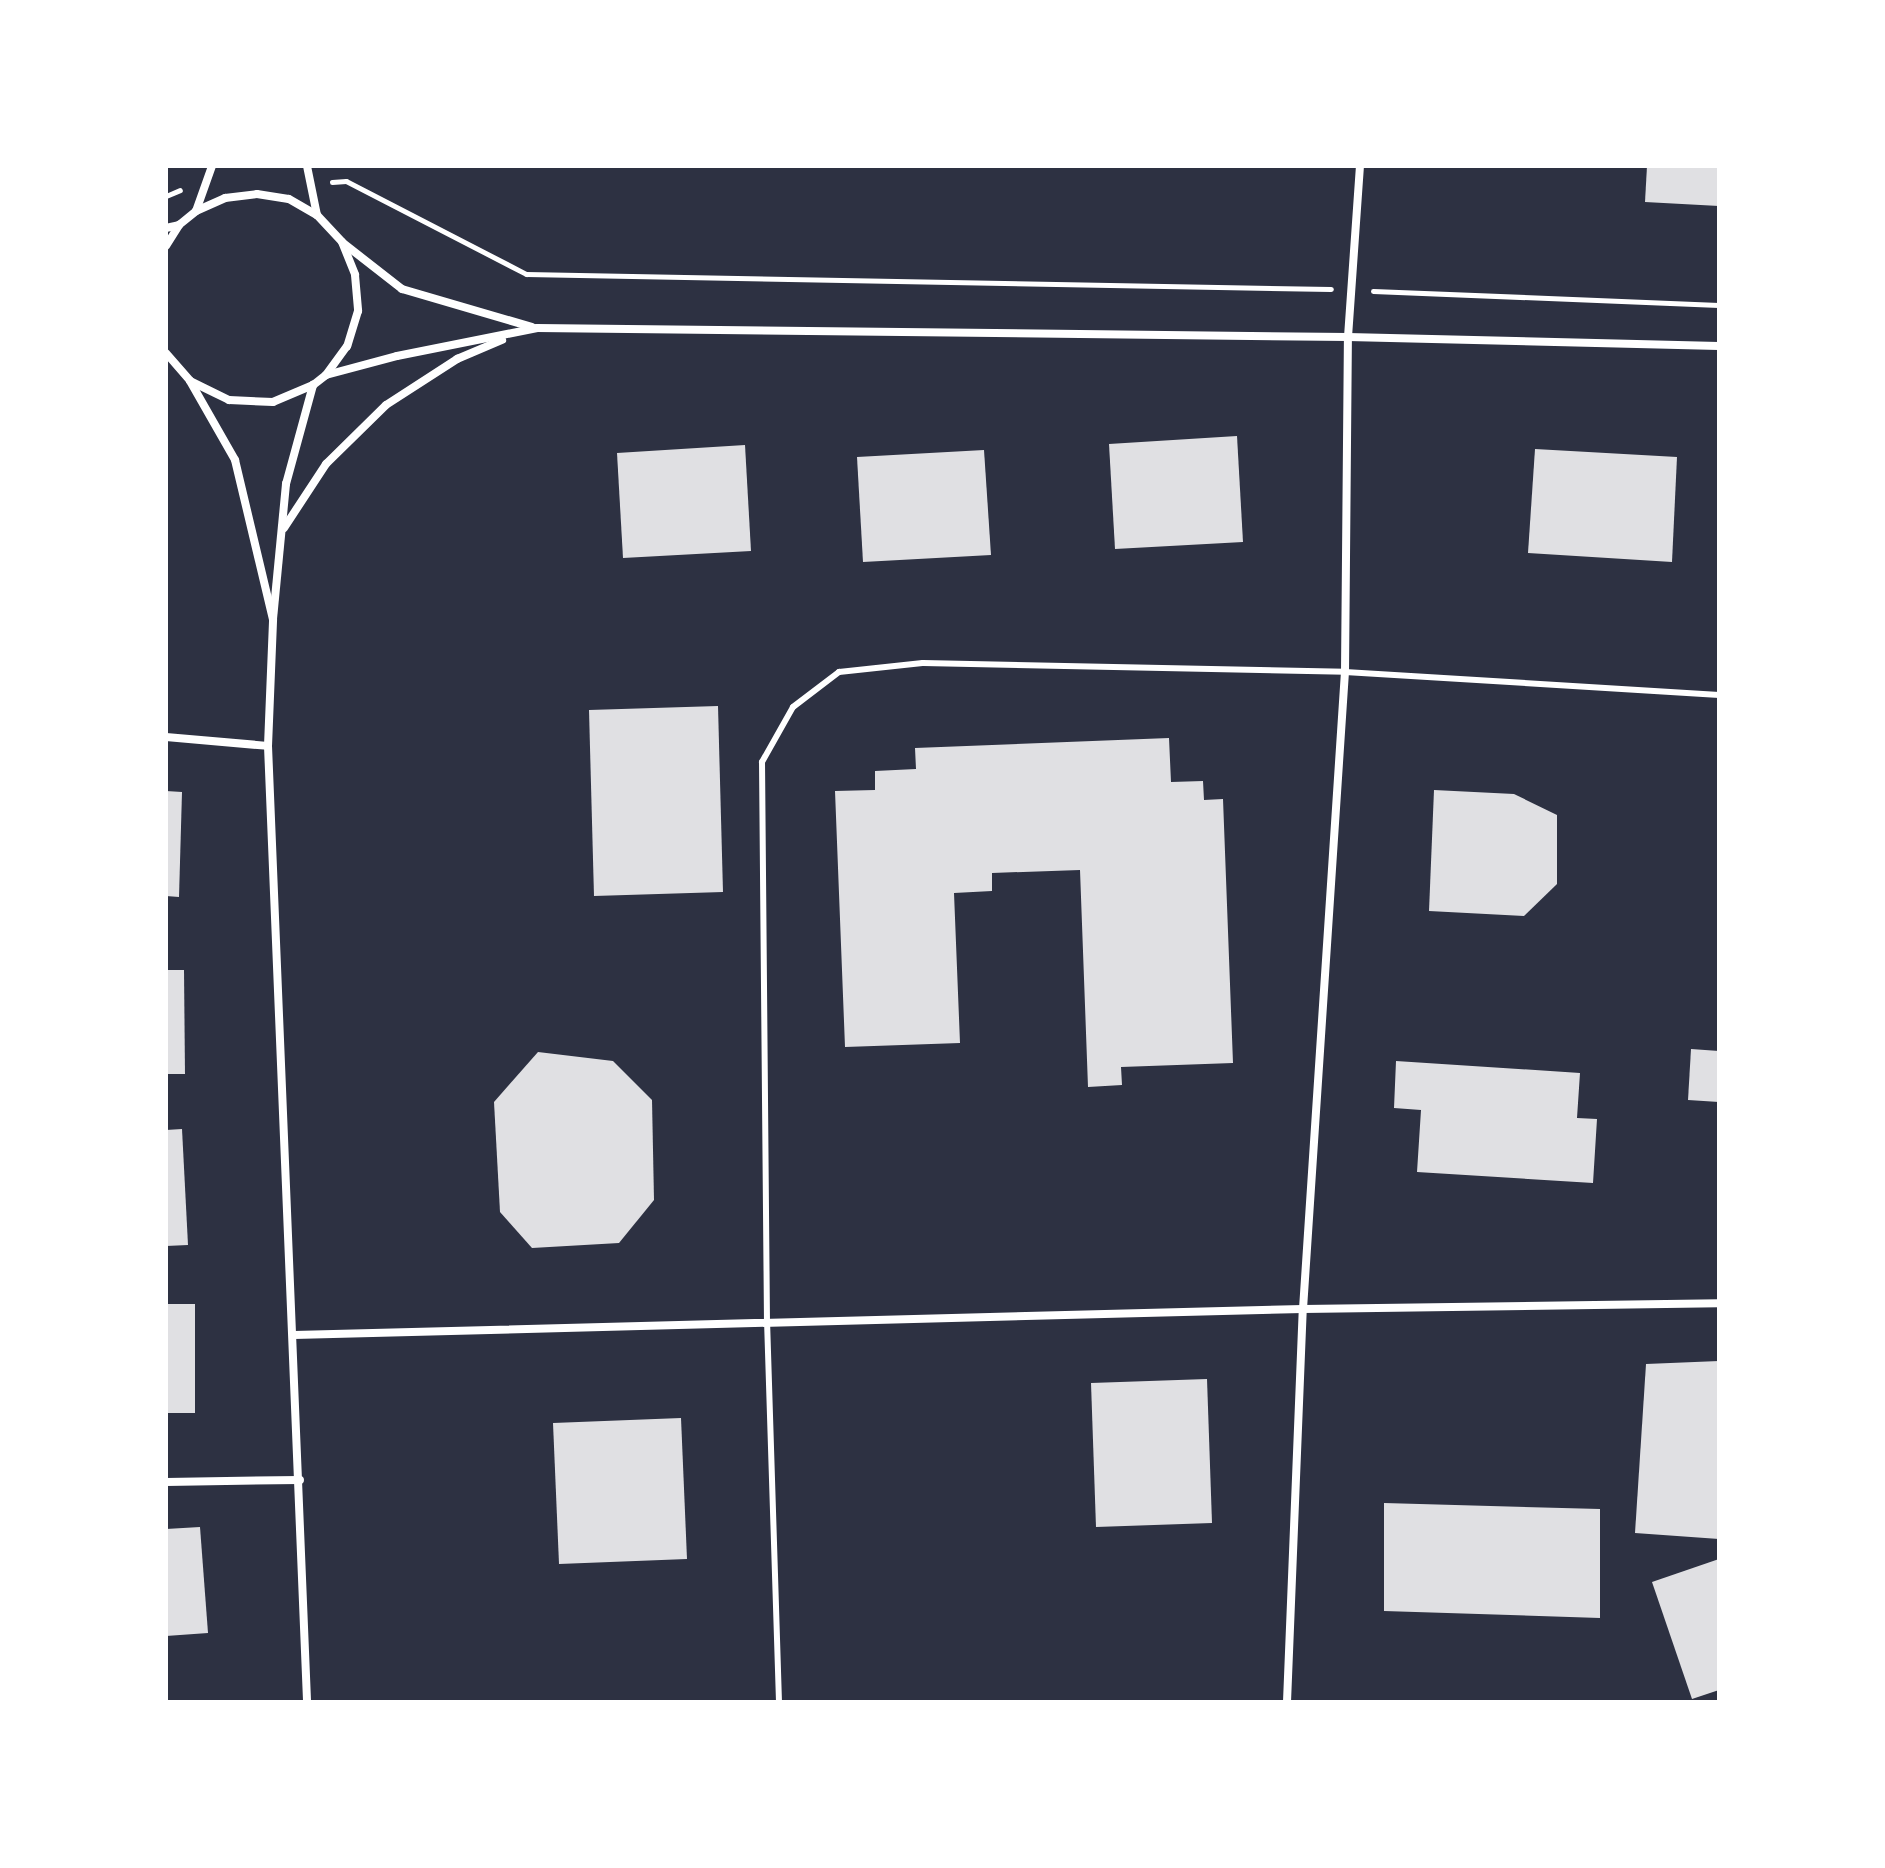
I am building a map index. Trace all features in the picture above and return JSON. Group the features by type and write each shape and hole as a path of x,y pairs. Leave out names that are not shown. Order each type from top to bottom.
{"street":[{"path":"196,211 212,166"},
{"path":"307,166 317,215"},
{"path":"1287,1702 1303,1309 1345,672 1348,337 1360,166"},
{"path":"166,246 179,225 196,211 225,198 257,194 289,199 317,215 342,242 402,289 537,328"},
{"path":"166,228 179,225"},
{"path":"190,381 229,400 273,402 313,385 326,375 347,346 358,311 355,275 342,242"},
{"path":"281,532 326,464 386,405 457,359 537,328"},
{"path":"326,375 397,356 537,328 1348,337 1719,346"},
{"path":"166,353 190,381 235,460 273,619"},
{"path":"307,1702 268,746 273,619 286,484 313,385"},
{"path":"166,737 268,746"},
{"path":"294,1335 1303,1309 1719,1303"},
{"path":"166,1482 300,1480"}],"lane":[{"path":"779,1702 767,1323 762,762 793,707 839,672 923,663 1345,672 1719,695"}],"path":[{"path":"166,196 207,179"},
{"path":"309,184 346,181 526,274 1352,290 1719,305"}],"building":[{"path":"1647,166 1719,166 1719,206 1645,202"},
{"path":"1237,436 1243,542 1115,549 1109,444"},
{"path":"745,445 751,551 623,558 617,453"},
{"path":"1535,449 1677,457 1672,562 1528,553"},
{"path":"984,450 991,555 863,562 857,457"},
{"path":"718,706 723,892 594,896 589,710"},
{"path":"1169,738 1171,782 1203,781 1204,800 1223,799 1233,1063 1121,1067 1122,1085 1088,1087 1080,870 992,873 992,891 954,893 960,1043 845,1047 835,791 875,790 875,771 916,769 915,748"},
{"path":"1434,790 1514,794 1557,815 1557,884 1524,916 1429,911"},
{"path":"166,791 182,792 179,897 166,896"},
{"path":"166,970 184,970 185,1074 166,1074"},
{"path":"1691,1049 1719,1051 1719,1102 1688,1100"},
{"path":"538,1052 613,1061 652,1100 654,1200 619,1243 532,1248 500,1212 494,1102"},
{"path":"1396,1061 1580,1073 1577,1118 1597,1119 1593,1183 1417,1172 1421,1110 1394,1108"},
{"path":"182,1129 188,1245 166,1246 166,1130"},
{"path":"166,1304 195,1304 195,1413 166,1413"},
{"path":"1719,1361 1719,1539 1635,1533 1646,1364"},
{"path":"1207,1379 1212,1523 1096,1527 1091,1383"},
{"path":"681,1418 687,1559 559,1564 553,1423"},
{"path":"1384,1503 1600,1509 1600,1618 1384,1611"},
{"path":"200,1527 208,1633 166,1636 166,1529"},
{"path":"1719,1559 1719,1690 1692,1699 1652,1582"}]}
